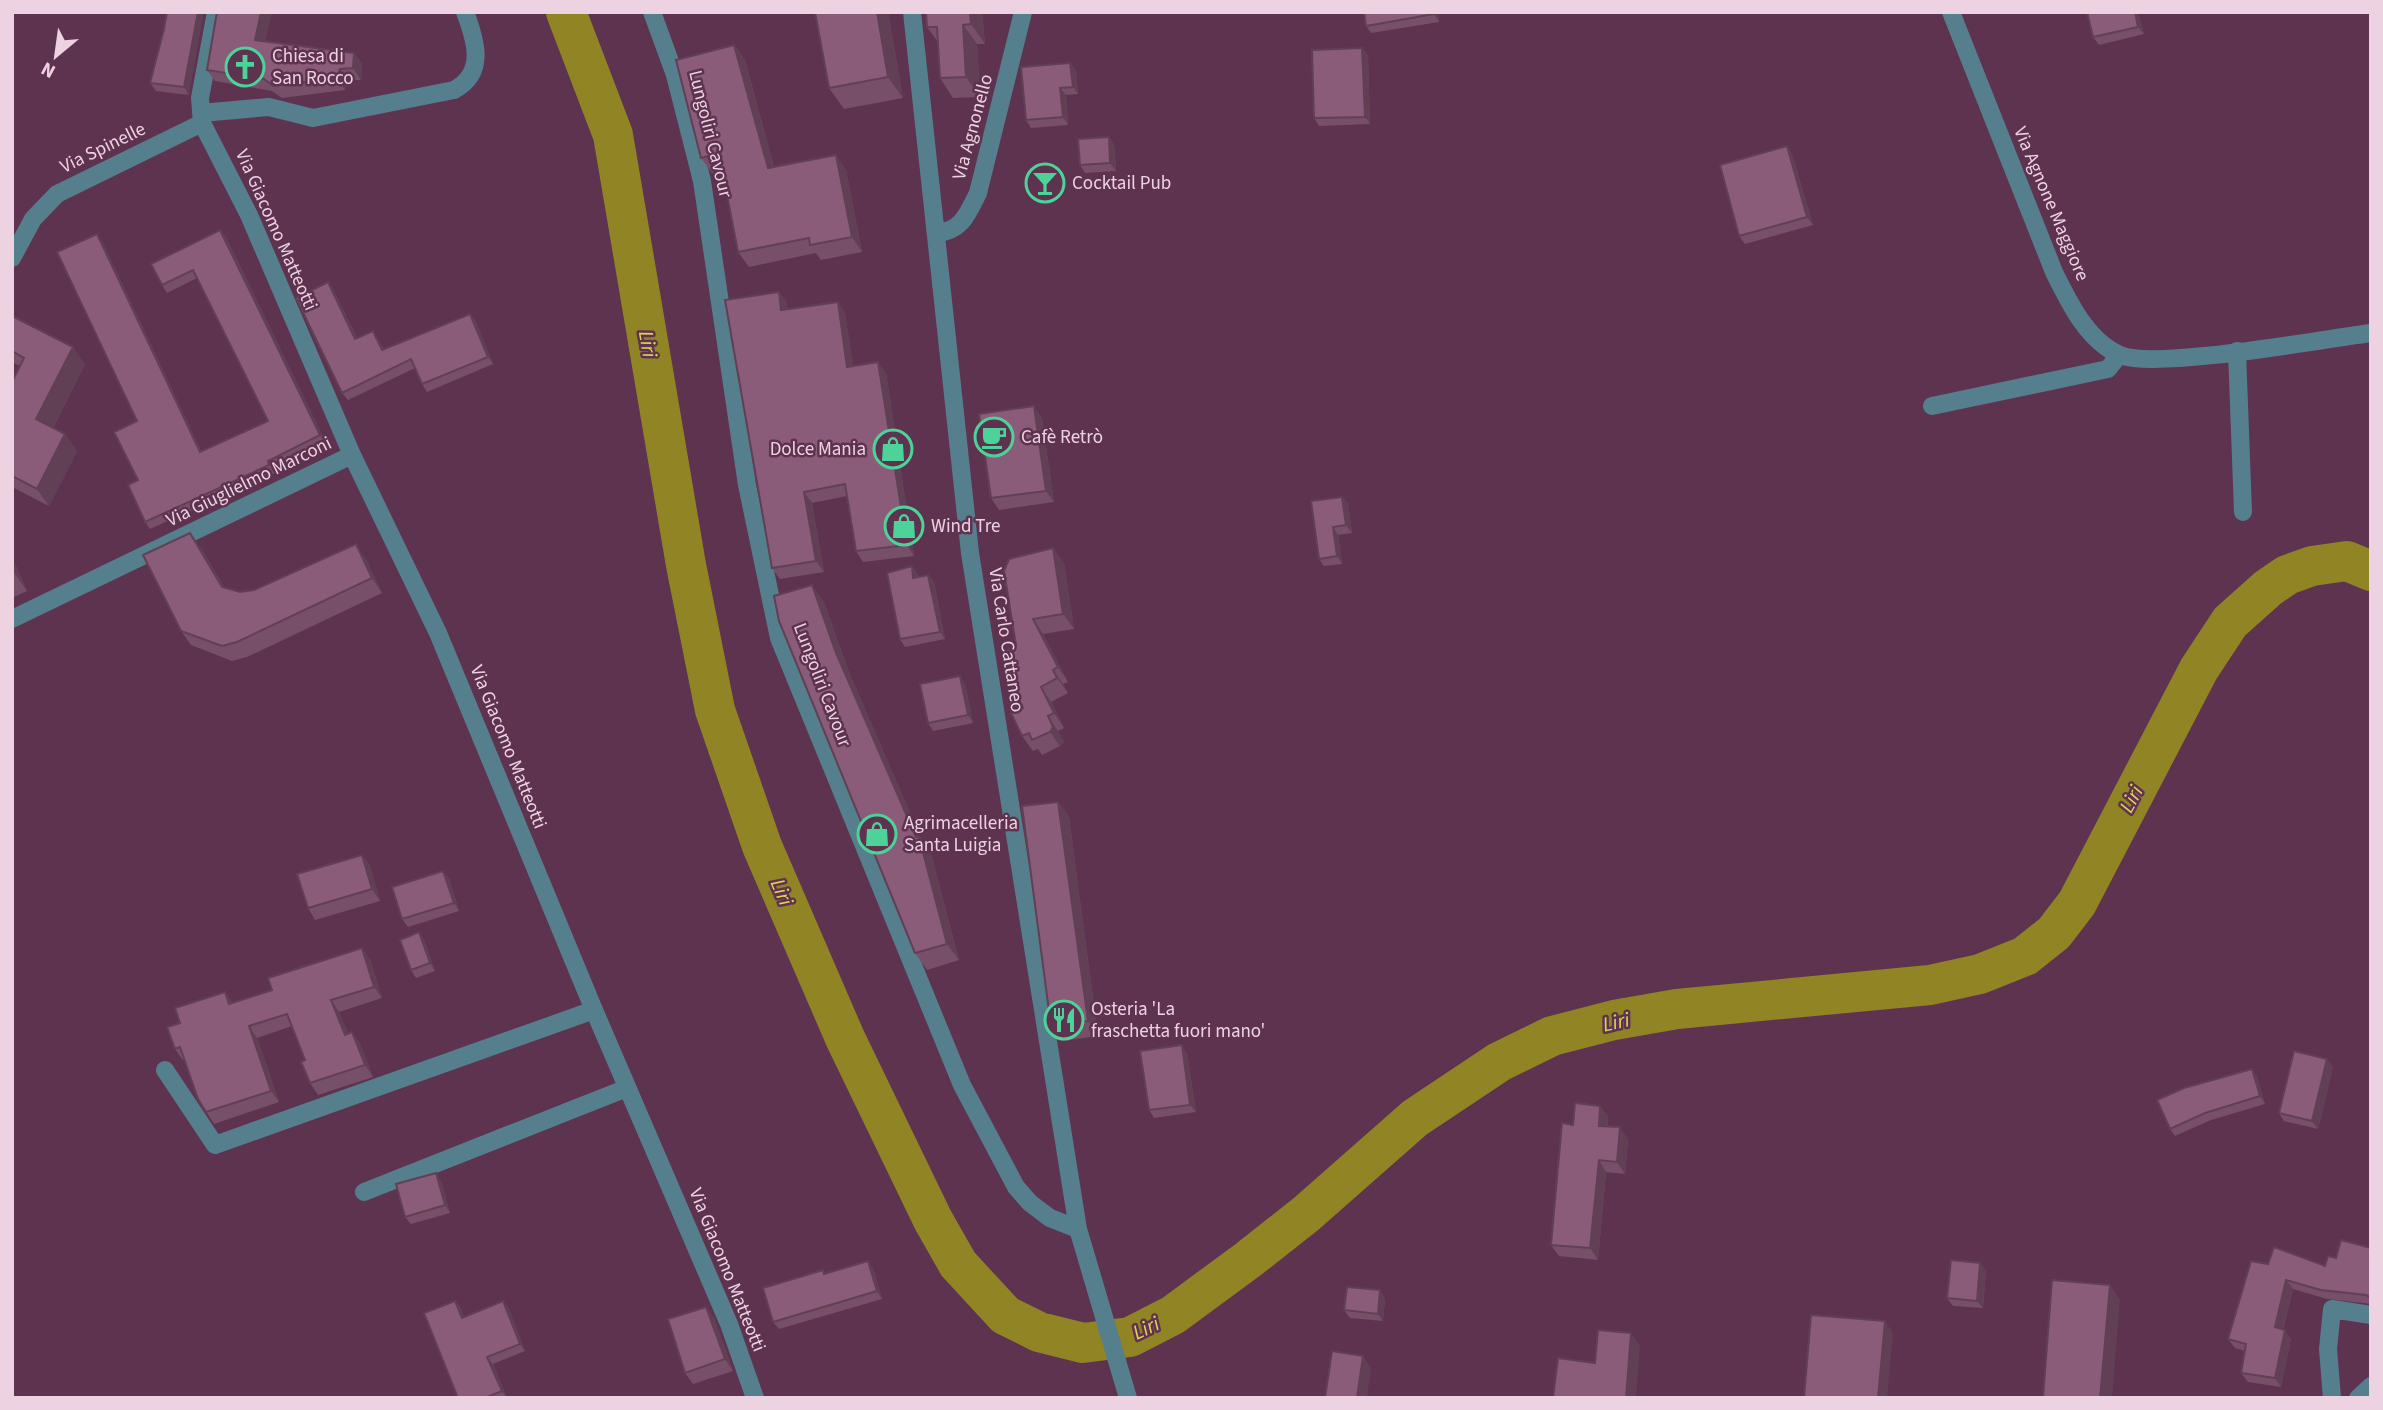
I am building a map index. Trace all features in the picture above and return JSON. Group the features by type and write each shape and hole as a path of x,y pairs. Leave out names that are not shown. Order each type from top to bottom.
{"street":[{"path":"216,12 200,98 201,118 269,107 313,118 454,90 470,78 477,57 465,12"},
{"name":"Lungoliri Cavour","path":"652,12 675,75 702,180 747,485 779,638 962,1085 1016,1187 1030,1203 1050,1218 1078,1229"},
{"name":"Via Carlo Cattaneo","path":"912,12 970,553 1078,1229 1128,1398"},
{"name":"Via Agnonello","path":"937,233 957,227 968,214 978,192 1024,12"},
{"name":"Via Agnone Maggiore","path":"1951,12 2054,272 2083,322 2098,341 2119,355"},
{"name":"Via Spinelle","path":"12,258 33,219 57,194 201,118"},
{"name":"Via Giacomo Matteotti","path":"201,118 249,215 352,455 438,633 594,1010 729,1324 755,1398"},
{"path":"1932,406 2108,369 2119,355 2138,360 2237,351 2371,333"},
{"path":"2237,351 2243,512"},
{"name":"Via Giuglielmo Marconi","path":"12,619 352,455"},
{"path":"166,1070 215,1145 594,1010"},
{"path":"363,1192 628,1088"},
{"path":"2332,1398 2328,1349 2332,1309 2371,1315"},
{"path":"2358,1398 2371,1387"}],"building":[{"path":"167,12 198,12 184,87 150,83"},
{"path":"217,12 261,12 255,40 354,53 353,68 340,69 337,78 273,86 264,79 207,70"},
{"path":"815,12 877,12 888,77 829,88"},
{"path":"926,12 970,12 971,24 963,25 966,77 940,78 937,27 927,27"},
{"path":"1364,12 1433,12 1434,14 1366,26"},
{"path":"2087,12 2135,12 2138,27 2093,37"},
{"path":"734,45 768,168 836,155 852,237 810,245 809,238 738,252 719,153 701,158 676,60"},
{"path":"1362,48 1365,117 1314,118 1312,50"},
{"path":"1070,63 1073,87 1060,88 1063,117 1026,120 1021,67"},
{"path":"1109,137 1110,163 1080,165 1078,139"},
{"path":"1787,146 1807,217 1739,236 1720,165"},
{"path":"220,230 320,435 268,461 269,465 145,522 128,485 138,480 114,432 137,421 57,252 97,234 200,452 268,421 193,270 162,285 151,264"},
{"path":"328,282 355,339 373,331 382,350 470,314 488,357 422,384 411,359 342,393 296,298"},
{"path":"779,292 781,310 838,302 847,367 878,362 907,545 856,551 845,484 804,492 816,561 772,568 725,300"},
{"path":"12,316 73,347 36,419 65,434 37,489 12,476 12,382 24,358 12,351"},
{"path":"1034,406 1046,491 991,498 979,414"},
{"path":"1342,497 1346,525 1333,527 1337,556 1319,559 1311,501"},
{"path":"190,533 222,587 240,592 254,590 356,544 372,578 237,642 222,646 181,631 143,555"},
{"path":"1053,548 1063,614 1033,619 1058,667 1053,670 1057,678 1041,687 1054,713 1048,716 1053,727 1050,732 1032,740 1029,733 1022,736 1011,713 1023,708 1008,679 1013,676 1008,665 1014,662 1008,650 1016,645 1004,571 1009,559"},
{"path":"912,566 913,578 928,575 940,632 900,639 887,573"},
{"path":"812,585 836,653 916,837 919,837 947,944 915,953 779,621 774,596"},
{"path":"960,676 968,715 928,723 920,684"},
{"path":"1058,802 1088,1021 1051,1026 1022,806"},
{"path":"362,855 372,889 308,908 297,874"},
{"path":"443,871 454,903 402,919 392,887"},
{"path":"419,932 430,963 411,970 400,940"},
{"path":"362,948 374,987 331,1000 345,1035 352,1032 365,1065 310,1083 301,1062 305,1060 287,1014 249,1026 271,1091 206,1112 198,1099 180,1047 175,1049 167,1027 180,1023 175,1008 225,992 229,1004 272,990 268,978"},
{"path":"1182,1045 1190,1105 1149,1110 1140,1051"},
{"path":"2294,1051 2327,1059 2312,1121 2279,1113"},
{"path":"2252,1069 2260,1096 2205,1113 2170,1129 2157,1100 2184,1088"},
{"path":"1575,1103 1600,1106 1599,1126 1620,1127 1617,1162 1599,1160 1590,1248 1551,1245 1562,1123 1573,1125"},
{"path":"436,1173 445,1205 405,1217 396,1184"},
{"path":"2341,1240 2371,1248 2371,1298 2366,1295 2321,1290 2286,1280 2275,1327 2285,1330 2275,1378 2241,1373 2246,1344 2228,1339 2251,1261 2268,1264 2274,1247 2325,1266 2328,1256 2336,1258"},
{"path":"1951,1260 1980,1263 1977,1301 1947,1298"},
{"path":"868,1261 877,1291 773,1322 763,1288 823,1270 824,1274"},
{"path":"2052,1280 2110,1285 2100,1398 2043,1398"},
{"path":"1347,1287 1380,1290 1378,1314 1344,1310"},
{"path":"455,1301 462,1318 503,1301 520,1344 487,1357 502,1391 485,1398 458,1398 424,1313"},
{"path":"706,1307 725,1359 685,1373 668,1319"},
{"path":"1811,1315 1885,1321 1878,1398 1804,1398"},
{"path":"1598,1330 1631,1333 1626,1398 1553,1398 1558,1358 1595,1363"},
{"path":"1332,1351 1363,1356 1357,1398 1325,1398"}],"waterway":[{"name":"Liri","path":"566,12 613,135 686,565 715,710 762,846 845,1038 933,1220 958,1264 1005,1315 1039,1332 1083,1343 1130,1337 1173,1315 1306,1214 1415,1118 1499,1062 1552,1036 1614,1020 1677,1009 1930,985 1980,974 2025,956 2054,933 2077,903 2199,669 2230,622 2287,575 2312,566 2347,561 2371,571"}],"place":[{"name":"Chiesa di San Rocco","path":"245,67"},
{"name":"Cocktail Pub","path":"1045,183"},
{"name":"Cafè Retrò","path":"994,437"},
{"name":"Dolce Mania","path":"893,449"},
{"name":"Wind Tre","path":"904,526"},
{"name":"Agrimacelleria Santa Luigia","path":"877,834"},
{"name":"Osteria 'La fraschetta fuori mano'","path":"1064,1020"}]}
